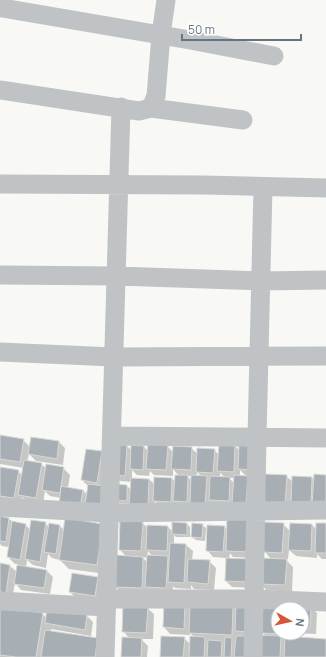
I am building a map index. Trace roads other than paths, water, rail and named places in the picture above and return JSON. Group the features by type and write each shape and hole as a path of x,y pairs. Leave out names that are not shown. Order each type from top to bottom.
{"street":[{"path":"151,108 156,96 161,35 166,0"},
{"path":"2,9 161,35 274,56"},
{"path":"0,90 121,107 139,111 151,108 243,120"},
{"path":"105,657 120,184 121,107"},
{"path":"0,184 204,185 326,188"},
{"path":"253,657 263,187"},
{"path":"0,275 117,276 261,281 326,280"},
{"path":"0,352 114,357 326,356"},
{"path":"112,436 326,438"},
{"path":"0,508 109,513 326,510"},
{"path":"0,601 106,603 254,599 326,602"}]}
